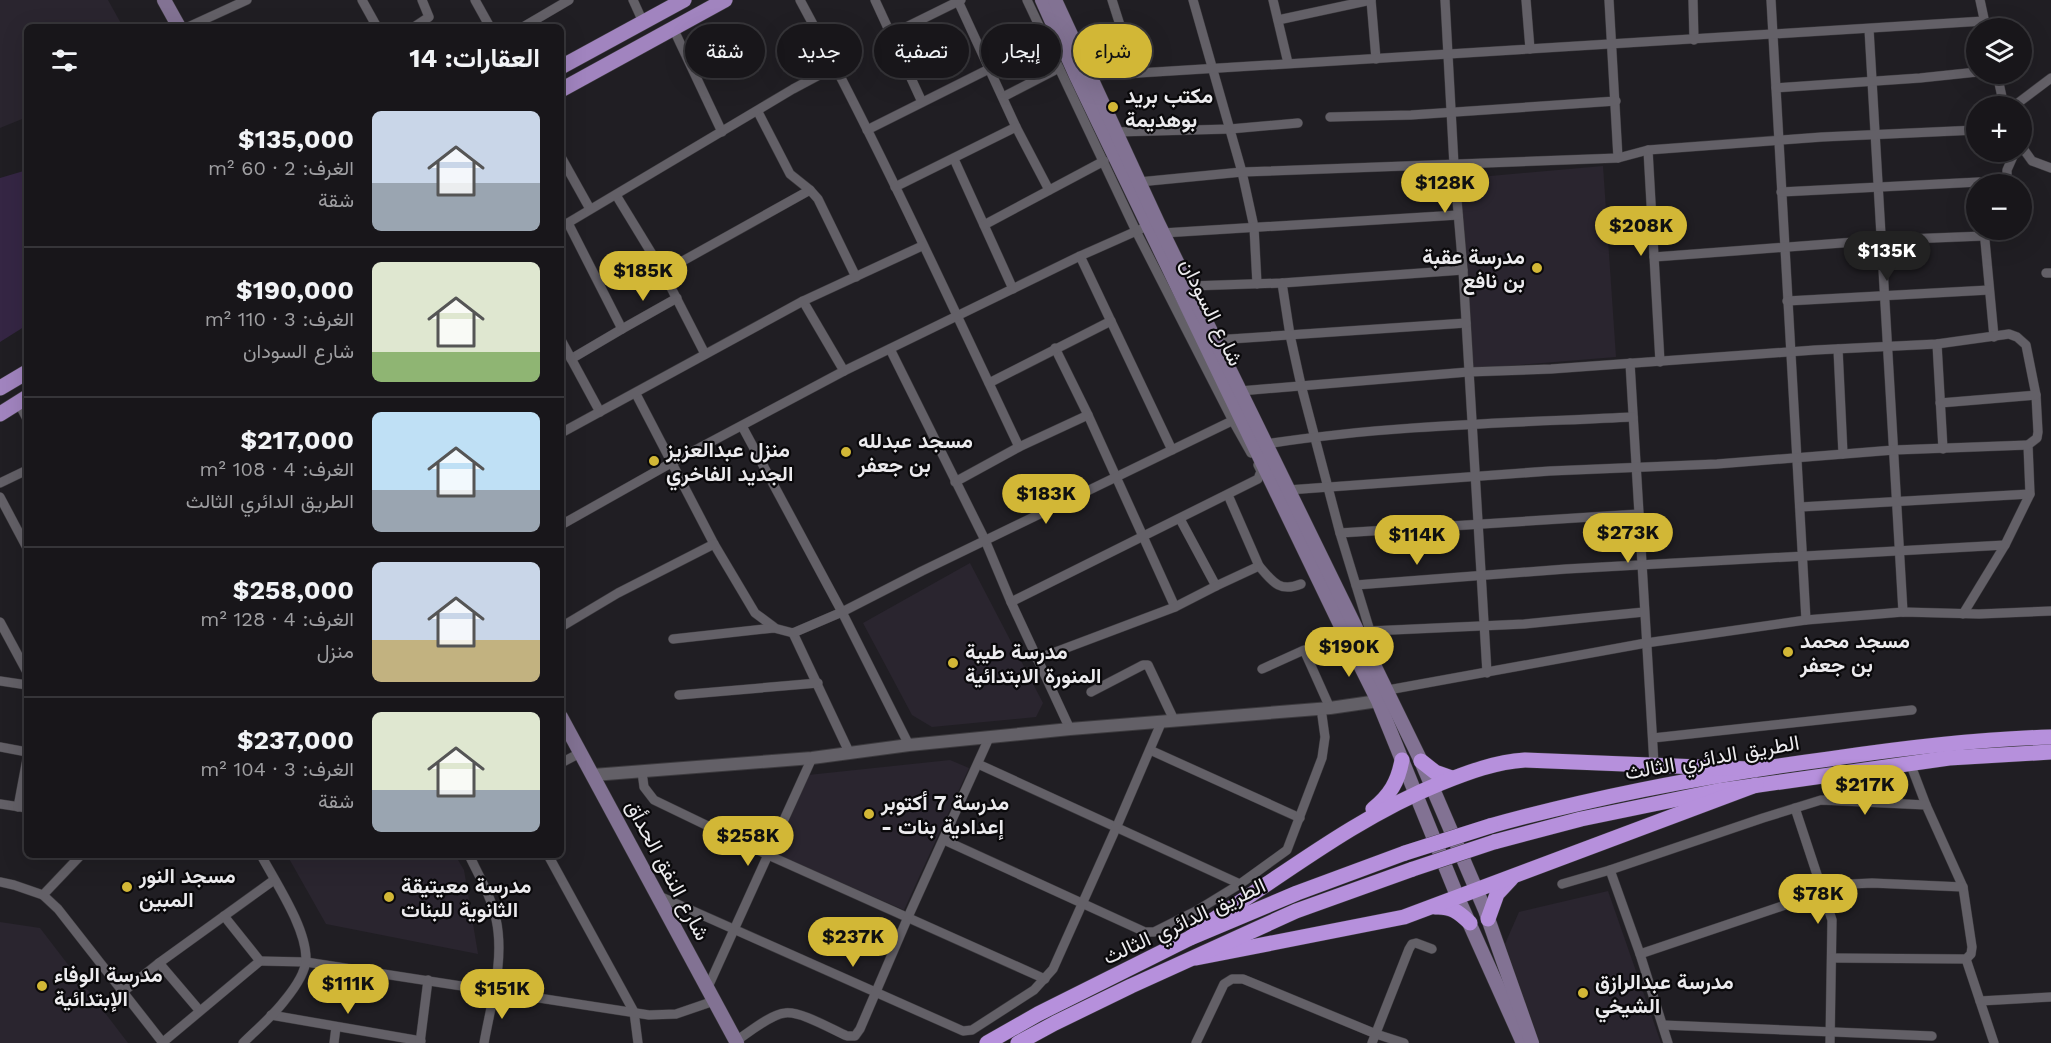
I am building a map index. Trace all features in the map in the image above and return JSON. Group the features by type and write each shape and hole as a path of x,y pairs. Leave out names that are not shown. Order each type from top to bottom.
{"highway":[{"name":"الطريق الدائري الثالث","path":"987,1043 1038,1014 1190,938 1297,893 1405,853 1490,826 1540,812 1710,776 1950,742 2051,737"},
{"name":"الطريق الدائري الثالث","path":"1018,1043 1112,995 1296,911 1494,842 1581,819 1717,791 1910,763 2051,752"},
{"path":"1351,828 1392,790 1400,774 1402,760"},
{"path":"1190,938 1210,922 1351,828 1416,794 1479,768 1507,761 1525,760 1749,770"},
{"path":"1421,761 1435,772 1452,778"},
{"path":"1196,958 1404,917 1756,785"},
{"path":"1488,920 1497,894 1513,877"},
{"path":"1429,908 1451,908 1458,911 1470,923"}],"main road":[{"path":"164,0 177,24"},
{"path":"564,65 684,0"},
{"path":"564,88 725,0"},
{"name":"شارع السودان","path":"1042,0 1151,228 1236,419 1321,572 1353,639"},
{"name":"شارع السودان","path":"1055,0 1073,39"},
{"path":"594,49 603,67"},
{"name":"شارع السودان","path":"1091,78 1139,182 1151,228 1190,286 1288,490 1321,572"},
{"path":"0,388 24,374"},
{"path":"0,414 22,400"},
{"path":"1353,639 1388,690 1421,761 1477,890 1532,1043"},
{"path":"1353,639 1458,898 1522,1043"},
{"name":"شارع النفق الحدأق","path":"564,723 736,1042"}],"street":[{"path":"195,24 247,0"},
{"path":"362,0 375,24"},
{"path":"418,24 429,17 422,0"},
{"path":"474,0 488,24"},
{"path":"529,24 569,0"},
{"path":"633,0 643,22"},
{"path":"800,0 813,24"},
{"path":"875,0 887,24"},
{"path":"1027,0 1038,24"},
{"path":"1112,0 1120,24"},
{"path":"1193,0 1242,172 1254,226 1257,284"},
{"path":"1272,0 1288,63"},
{"path":"1278,20 1371,0 1376,59"},
{"path":"1445,0 1487,673"},
{"path":"1526,0 1530,49"},
{"path":"1609,0 1618,158"},
{"path":"1693,0 1694,40"},
{"path":"1771,0 1780,192 1806,620"},
{"path":"1980,0 1984,18"},
{"path":"913,24 960,1 981,50"},
{"path":"1152,71 1869,29 1966,26"},
{"path":"673,28 722,132"},
{"path":"1869,29 1903,612"},
{"path":"1061,72 1104,161 1151,228"},
{"path":"867,130 981,73"},
{"path":"1776,88 1966,73"},
{"path":"622,330 565,225 814,78"},
{"path":"842,78 1019,447"},
{"path":"911,78 922,102"},
{"path":"994,78 1049,190"},
{"path":"1003,97 1040,78"},
{"path":"2027,96 2051,78"},
{"path":"1330,117 1616,101"},
{"path":"758,112 790,174 810,190 818,200 856,277"},
{"path":"1116,132 1230,129 1298,123"},
{"path":"895,186 1016,127"},
{"path":"1139,182 1242,172 1618,158 1648,150 1778,140 1966,131"},
{"path":"1648,150 1660,362"},
{"path":"954,159 1013,289"},
{"path":"984,225 1104,161"},
{"path":"2032,161 2051,168"},
{"path":"564,162 590,209"},
{"path":"1780,192 1966,181"},
{"path":"663,272 810,190"},
{"path":"616,195 663,272 705,354"},
{"path":"564,523 671,463 844,372 1080,256 1151,228 1305,226 1458,215"},
{"path":"1654,257 1966,234"},
{"path":"1985,240 1994,337"},
{"path":"564,431 803,301 922,246"},
{"path":"1080,256 1172,450"},
{"path":"1190,286 1282,283 1463,270"},
{"path":"1282,283 1301,385 1340,533 1370,631 1484,626 1644,612"},
{"path":"1787,301 1989,290"},
{"path":"571,359 677,298"},
{"path":"803,301 844,372"},
{"path":"989,383 1111,321"},
{"path":"1215,340 1466,323"},
{"path":"1240,391 1468,372 1551,369 1937,344 2009,334 2017,336 2025,345 2036,395 2038,432 2037,438 2028,445 1894,450 1797,459 1550,471 1288,490"},
{"path":"1937,344 1943,449"},
{"path":"564,346 600,412"},
{"path":"1055,348 1175,607"},
{"path":"890,349 985,540 1070,729"},
{"path":"1838,349 1843,454"},
{"path":"1630,363 1654,764"},
{"path":"636,394 714,544 755,613 774,628"},
{"path":"1940,403 2036,395"},
{"path":"955,482 1019,447 1088,415"},
{"path":"1266,444 1316,436 1471,424 1633,417"},
{"path":"673,639 774,628 793,633 842,612 1236,419 1261,471 1258,479 1011,602"},
{"path":"742,426 842,612 909,745"},
{"path":"1963,614 2005,545 2030,494 2028,445"},
{"path":"0,483 24,471"},
{"path":"1800,507 2030,494"},
{"path":"1228,495 1259,566 1275,584 1283,587 1301,584"},
{"path":"0,497 24,542"},
{"path":"1340,533 1639,514"},
{"path":"1180,519 1216,586"},
{"path":"564,625 618,593 714,544"},
{"path":"1356,585 1641,564 2005,545"},
{"path":"1037,659 1175,607 1259,566"},
{"path":"1388,690 1646,643 1806,620 1903,612 1963,614 2051,611"},
{"path":"0,622 24,666"},
{"path":"793,633 850,754"},
{"path":"944,840 1145,932 1150,933 1196,911 1240,884 1287,850 1322,758 1326,708 1304,650 1262,669"},
{"path":"1091,692 1143,665 1148,665 1168,721"},
{"path":"0,681 24,685"},
{"path":"679,695 818,683"},
{"path":"593,775 812,758 909,745 1326,708 1378,701"},
{"path":"1653,738 1912,710"},
{"path":"657,895 875,993 968,1032 1021,999 1045,979 1062,951 1150,750 1168,721"},
{"path":"736,1042 776,1015 785,1012 797,1014 847,1036 855,1036 989,738"},
{"path":"0,747 24,751"},
{"path":"1150,750 1300,819"},
{"path":"564,761 580,753"},
{"path":"708,987 812,758"},
{"path":"1832,958 1966,959 1971,954 1963,886 1926,805 1910,763"},
{"path":"978,764 1240,884"},
{"path":"642,772 644,787 654,800 768,855 1045,979"},
{"path":"0,804 22,808 24,788"},
{"path":"1562,884 1821,800 1926,805"},
{"path":"1795,808 1832,920 1830,1043"},
{"path":"43,895 78,858"},
{"path":"243,1043 284,1003 301,976 306,962 304,943 299,928 263,858"},
{"path":"470,858 488,893 496,917 500,940 494,992 484,1043"},
{"path":"550,858 634,1012 638,1043"},
{"path":"1610,870 1668,1043"},
{"path":"124,991 274,880"},
{"path":"0,882 43,895 67,918 162,1043 260,961 306,962 649,1015 676,1014 714,1001"},
{"path":"1640,954 1788,904 1831,885 1963,886"},
{"path":"224,916 260,961"},
{"path":"1374,1039 1408,949 1416,942 1432,949"},
{"path":"1966,959 1994,1043"},
{"path":"159,963 199,1010"},
{"path":"1196,1043 1224,984 1232,979 1243,979 1255,983 1374,1039 1404,1043"},
{"path":"271,1015 420,1042 428,981"},
{"path":"1980,1001 2051,997"},
{"path":"334,1043 336,1026"},
{"path":"1663,1026 1932,1036"}],"shaded area":[{"path":"0,0 108,0 121,24 24,24 24,118 0,128"},
{"name":"مدرسة عقبة بن نافع","path":"1603,166 1616,357 1471,369 1457,179"},
{"path":"24,171 24,327 0,342 0,178"},
{"name":"مدرسة طيبة المنورة الابتدائية","path":"970,563 1043,703 1036,717 932,727 912,715 863,623"},
{"name":"مدرسة 7 أكتوبر - إعدادية بنات","path":"950,760 969,768 904,910 775,854 808,775"},
{"name":"مدرسة معيتيقة الثانوية للبنات","path":"289,858 457,858 464,870 478,954 326,924"},
{"name":"مدرسة عبدالرازق الشيخي","path":"1608,891 1661,1043 1540,1043 1505,944 1519,912"},
{"name":"مدرسة الوفاء الإبتدائية","path":"0,922 40,928 128,1043 0,1043"}],"place":[{"name":"مكتب بريد بوهديمة","path":"1113,107"},
{"name":"مدرسة عقبة بن نافع","path":"1537,268"},
{"name":"مسجد عبدلله بن جعفر","path":"846,452"},
{"name":"منزل عبدالعزيز الجديد الفاخري","path":"654,461"},
{"name":"مسجد محمد بن جعفر","path":"1788,652"},
{"name":"مدرسة طيبة المنورة الابتدائية","path":"953,663"},
{"name":"مدرسة 7 أكتوبر - إعدادية بنات","path":"869,814"},
{"name":"مسجد النور المبين","path":"127,887"},
{"name":"مدرسة معيتيقة الثانوية للبنات","path":"389,897"},
{"name":"مدرسة الوفاء الإبتدائية","path":"42,986"},
{"name":"مدرسة عبدالرازق الشيخي","path":"1583,993"}]}
